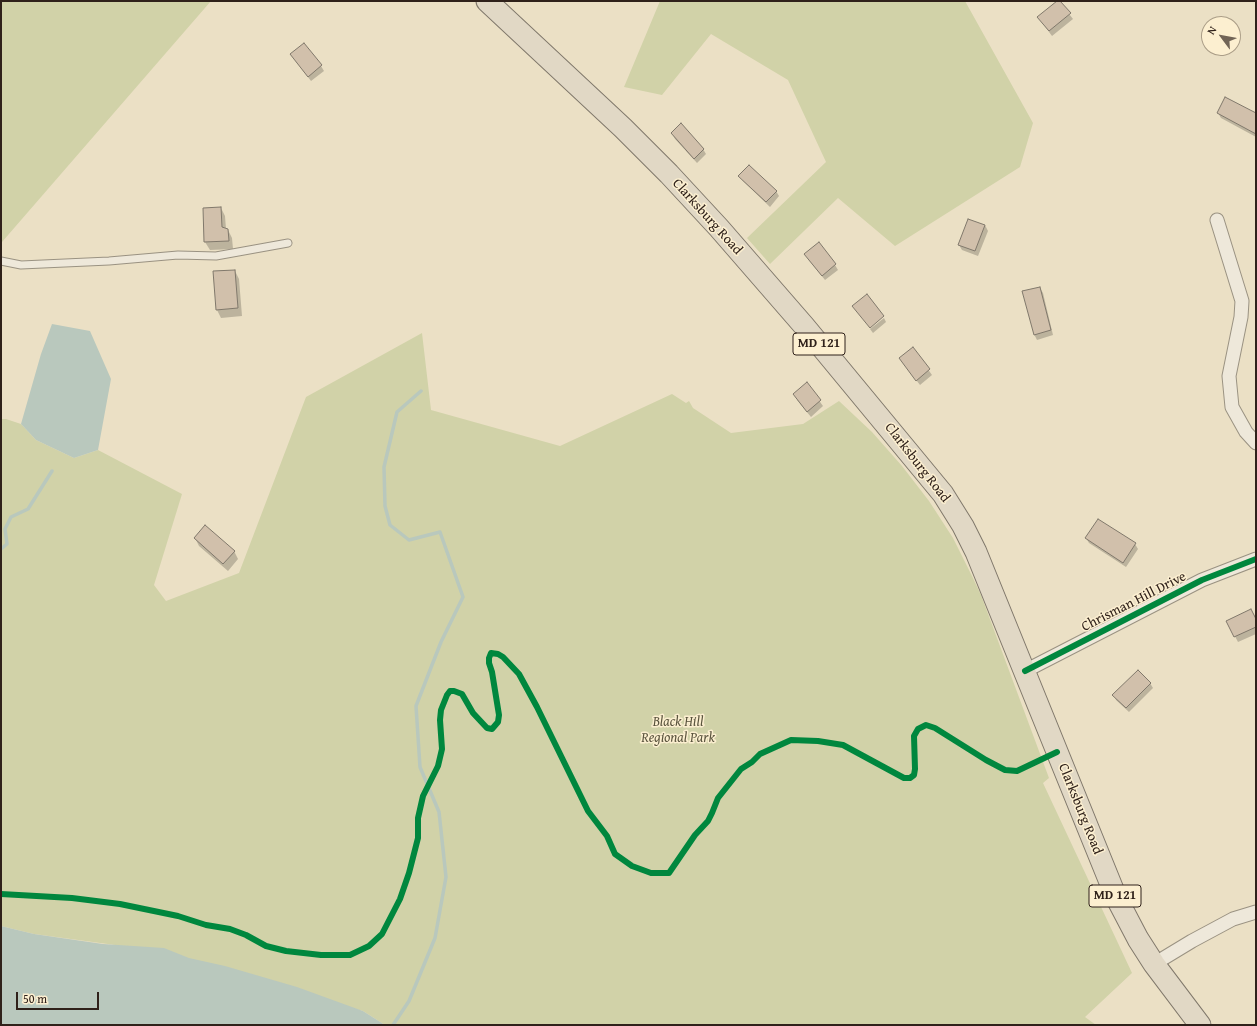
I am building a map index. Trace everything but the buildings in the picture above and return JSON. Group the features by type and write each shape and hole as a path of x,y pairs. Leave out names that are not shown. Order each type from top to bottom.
{"main road":[{"name":"Clarksburg Road","path":"487,1 623,128 669,174 805,327 943,494 963,526 976,552 1116,897 1138,939 1154,964 1200,1025"}],"street":[{"path":"1217,220 1242,301 1242,317 1229,376 1232,407 1246,432 1256,443"},
{"name":"Chrisman Hill Drive","path":"1025,671 1202,580 1256,559"},
{"path":"1154,964 1232,919 1256,912"}],"lane":[{"path":"1,261 21,265 109,261 178,255 216,256 288,243"}],"green space":[{"path":"1,1 211,1 2,242 1,241"},
{"path":"660,1 965,1 1033,123 1020,167 895,246 838,198 770,264 747,238 826,162 788,80 711,34 662,95 624,87"},
{"name":"Black Hill Regional Park","path":"422,333 431,410 560,446 672,394 686,403 689,401 693,408 731,433 803,424 839,401 872,432 902,466 929,501 953,538 972,576 981,595 1049,778 1043,783 1132,973 1085,1017 1096,1025 385,1025 363,1011 115,945 34,934 1,926 1,419 6,419 21,424 36,440 74,458 98,450 182,494 154,585 166,601 239,573 306,397"}],"shaded area":[{"path":"52,324 90,331 111,379 98,450 74,458 36,440 21,424 41,354"},
{"path":"1,926 34,934 103,944 164,948 189,958 225,966 297,987 363,1011 385,1025 1,1025"}],"waterway":[{"path":"393,1025 409,1001 435,938 446,877 439,812 420,767 416,706 441,642 463,597 440,532 409,540 390,525 385,506 384,467 397,412 421,391"},
{"path":"1,549 7,544 5,529 11,517 28,509 52,471"}],"cycle path":[{"path":"1025,671 1202,580 1256,559"},
{"path":"1,894 72,898 120,904 178,916 206,925 230,929 246,935 266,946 286,951 321,955 350,955 369,946 382,934 400,899 409,873 418,838 418,818 423,796 438,766 442,749 440,720 441,710 447,695 450,691 462,694 473,713 487,728 492,729 498,722 499,715 492,672 489,663 491,653 498,654 503,657 519,674 537,707 588,811 607,836 615,854 632,866 651,873 669,873 695,835 708,821 718,798 741,769 752,762 760,754 791,740 818,741 843,745 904,778 910,778 914,775 914,736 918,729 926,725 935,728 986,760 1005,770 1017,771 1057,752"}]}
